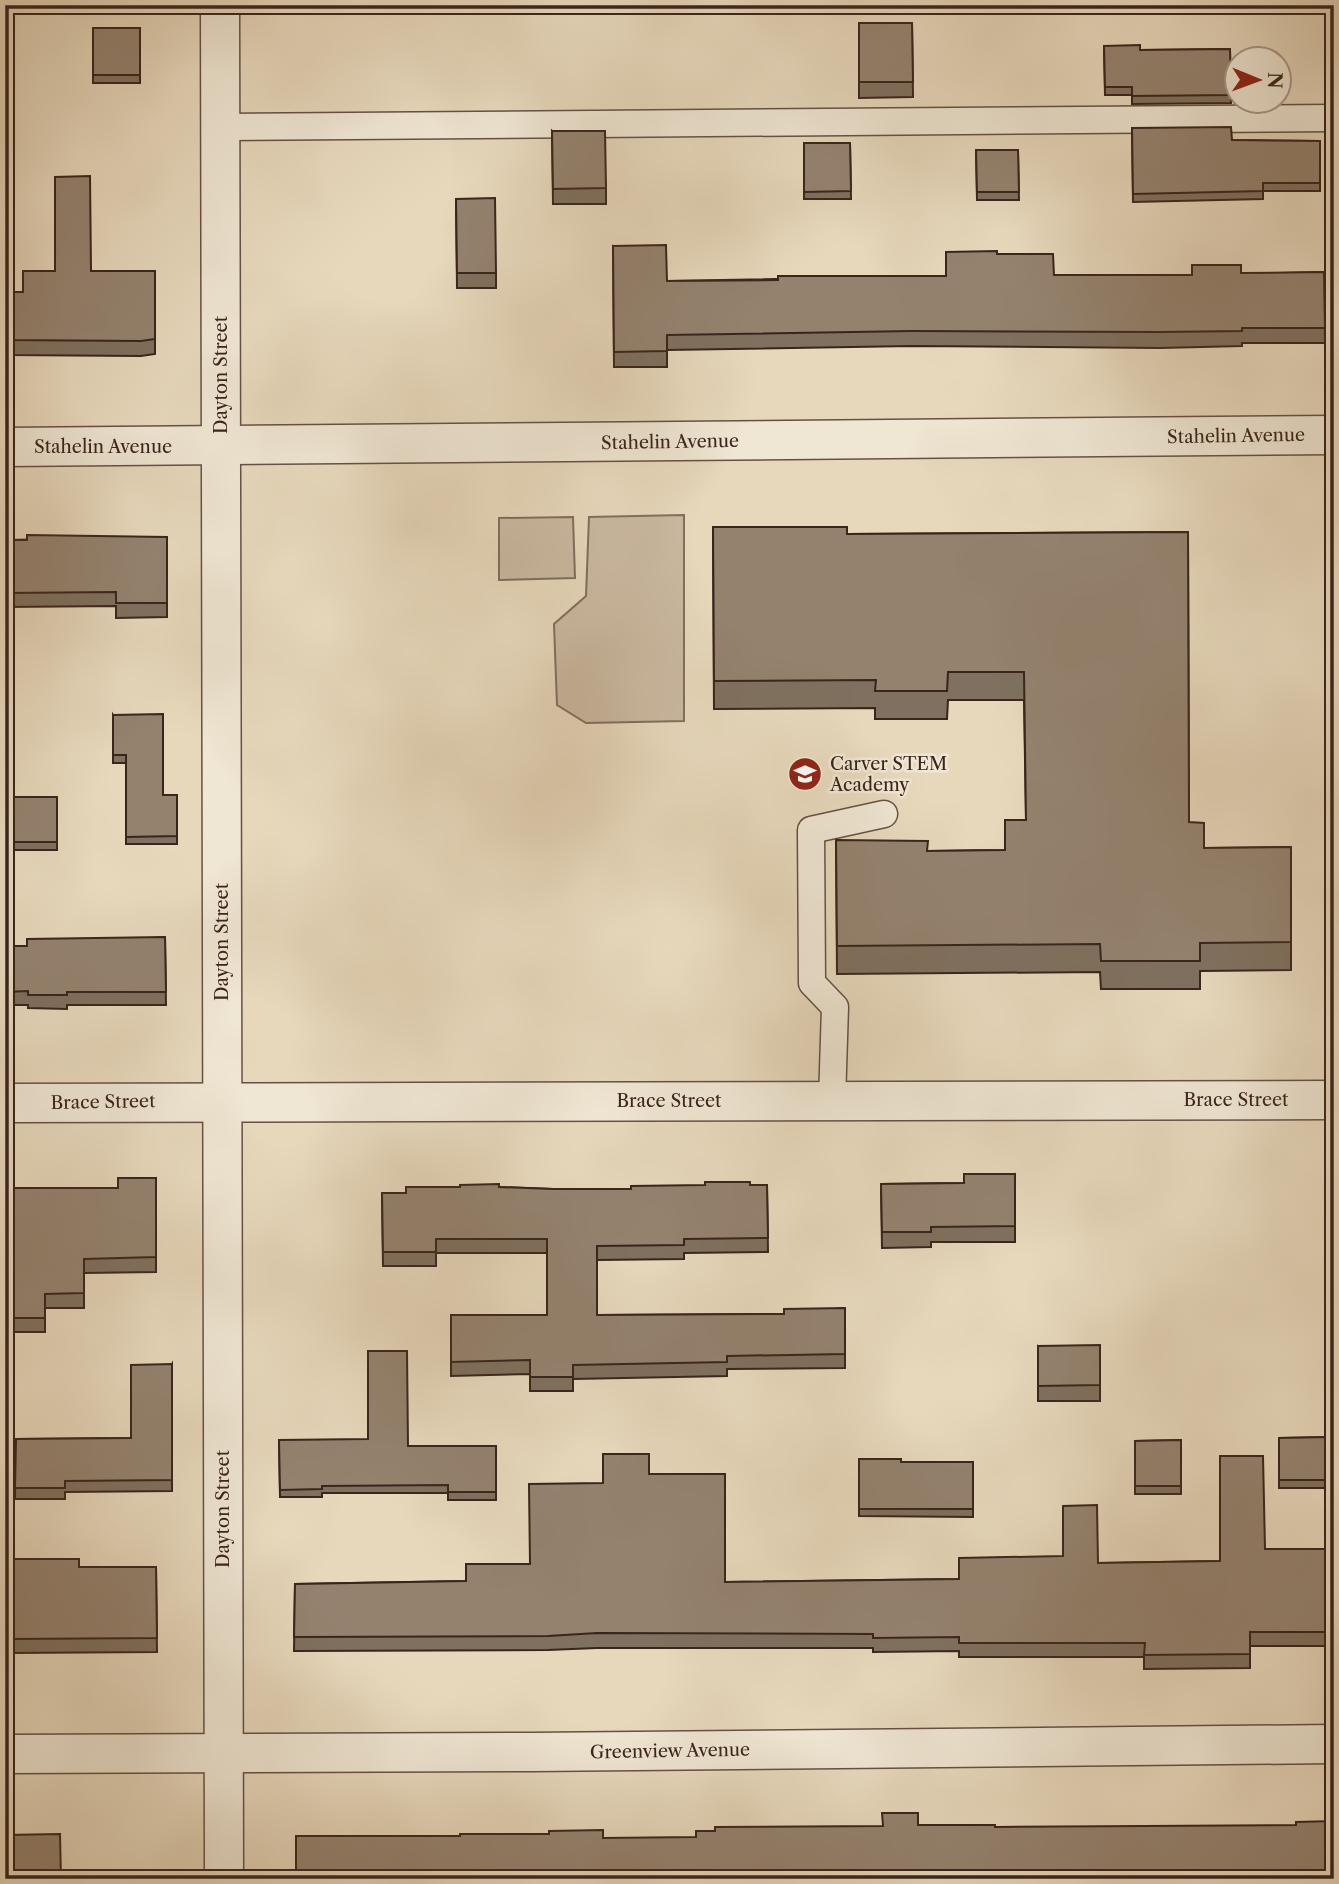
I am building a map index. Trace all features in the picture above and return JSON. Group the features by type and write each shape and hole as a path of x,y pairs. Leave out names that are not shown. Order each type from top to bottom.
{"street":[{"name":"Dayton Street","path":"220,5 224,1879"},
{"name":"Stahelin Avenue","path":"5,447 1334,435"},
{"name":"Brace Street","path":"5,1103 1334,1100"},
{"name":"Greenview Avenue","path":"5,1754 1334,1744"}],"lane":[{"path":"221,127 1334,118"},
{"path":"832,1101 835,1007 812,983 811,830 884,814"}],"shaded area":[{"path":"684,515 684,721 586,723 557,705 554,624 586,596 589,517"},
{"path":"573,517 575,578 499,580 499,518"}],"building":[{"path":"5,20 9,20 9,78 5,78"},
{"path":"859,23 912,23 913,82 859,82"},
{"path":"93,28 140,28 140,75 93,75"},
{"path":"1140,45 1140,50 1224,49 1224,95 1132,96 1132,87 1105,87 1104,46"},
{"path":"1231,127 1232,140 1320,141 1320,183 1263,183 1263,191 1133,194 1132,128"},
{"path":"552,131 605,131 606,188 553,189"},
{"path":"804,143 850,143 851,191 804,192"},
{"path":"976,150 1018,150 1019,192 977,192"},
{"path":"5,162 9,162 9,207 5,207"},
{"path":"90,176 91,271 155,271 155,339 5,340 5,292 23,292 23,271 55,271 55,177"},
{"path":"495,198 496,273 457,273 456,199"},
{"path":"666,245 667,281 778,280 778,276 946,276 946,252 997,251 997,254 1053,254 1054,275 1192,275 1192,265 1241,265 1241,273 1324,272 1325,328 1160,332 912,331 667,335 667,351 614,352 613,246"},
{"path":"713,527 847,527 847,534 1188,532 1189,822 1204,823 1204,848 1291,847 1291,942 1200,943 1200,961 1101,961 1100,944 837,946 836,840 928,841 927,851 1005,850 1005,820 1026,820 1024,672 948,672 947,691 875,691 876,680 714,681"},
{"path":"27,535 167,537 167,603 116,603 116,592 5,593 5,540 27,540"},
{"path":"163,714 163,795 177,795 177,836 126,837 126,755 113,755 113,715"},
{"path":"5,797 57,797 57,842 5,840"},
{"path":"165,937 166,992 67,992 67,995 28,995 28,991 5,992 5,946 27,946 27,939"},
{"path":"964,1174 1015,1174 1015,1226 931,1227 931,1232 882,1232 881,1184 964,1183"},
{"path":"118,1178 156,1178 156,1257 84,1259 84,1293 45,1294 45,1318 5,1318 5,1188 118,1188"},
{"path":"705,1182 750,1182 750,1185 767,1185 768,1238 684,1239 684,1245 597,1246 597,1315 784,1314 784,1309 845,1308 845,1354 727,1356 727,1362 573,1365 573,1377 530,1377 530,1360 451,1362 451,1315 547,1315 547,1239 436,1239 436,1252 383,1252 382,1193 406,1193 406,1187 499,1184 499,1187 631,1189 631,1186 705,1185"},
{"path":"1100,1345 1100,1385 1038,1386 1038,1346"},
{"path":"368,1351 407,1351 408,1446 496,1446 496,1492 448,1492 448,1485 322,1486 322,1489 280,1490 279,1440 368,1439"},
{"path":"172,1364 172,1480 65,1481 65,1488 15,1488 16,1439 131,1438 131,1365"},
{"path":"1330,1437 1330,1480 1279,1480 1279,1438"},
{"path":"1181,1440 1181,1486 1135,1486 1135,1441"},
{"path":"603,1454 649,1454 649,1474 725,1474 725,1582 959,1579 959,1558 1063,1556 1063,1506 1097,1505 1098,1563 1220,1561 1220,1456 1263,1456 1265,1549 1328,1549 1328,1632 1250,1632 1250,1654 1144,1655 1145,1643 959,1643 959,1637 873,1638 873,1634 597,1633 548,1636 294,1637 295,1584 466,1581 466,1564 530,1564 529,1484 603,1483"},
{"path":"859,1459 973,1462 973,1509 859,1509"},
{"path":"5,1559 79,1559 79,1567 156,1567 157,1638 10,1639 10,1649 5,1649"},
{"path":"882,1813 918,1813 918,1825 995,1827 1296,1825 1296,1822 1334,1821 1334,1878 296,1879 296,1836 460,1836 603,1830 603,1838 696,1837 696,1831 715,1831 715,1827 883,1826"},
{"path":"60,1834 61,1879 5,1879 5,1835"}],"place":[{"name":"Carver STEM Academy","path":"805,774"}]}
